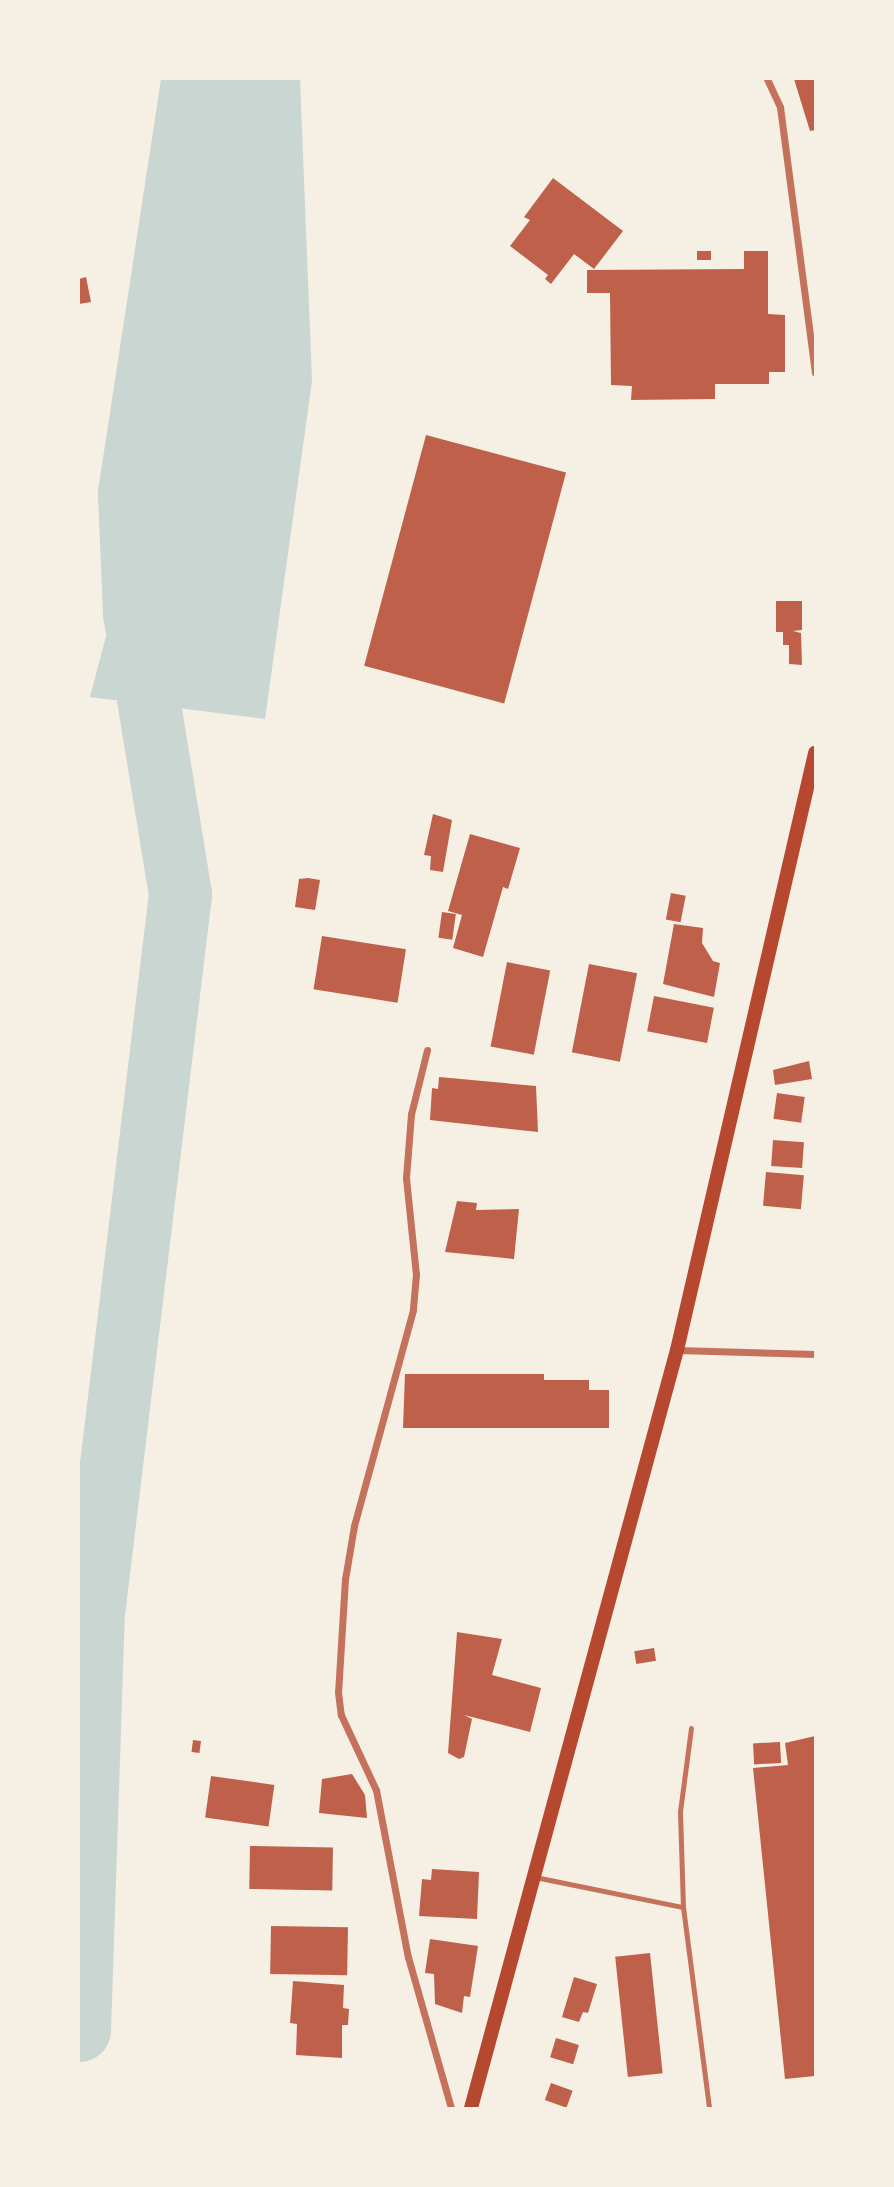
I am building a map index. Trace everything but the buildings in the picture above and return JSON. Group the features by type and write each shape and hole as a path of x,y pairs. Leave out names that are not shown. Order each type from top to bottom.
{"main road":[{"path":"471,2108 677,1350 815,753"}],"street":[{"path":"767,79 780,107 815,373"},
{"path":"427,1050 411,1114 406,1178 416,1274 412,1310 354,1526 345,1579 338,1692 341,1715 376,1790 408,1957 451,2108"},
{"path":"677,1350 815,1354"}],"lane":[{"path":"691,1728 681,1812 683,1907 709,2108"},
{"path":"534,1877 683,1907"}],"shaded area":[{"path":"188,79 300,79 312,381 265,719 90,697 187,328"}],"waterway":[{"path":"79,2030 93,1613 180,894 134,613 129,493 192,79"},
{"path":"79,1489 107,1484"}]}
